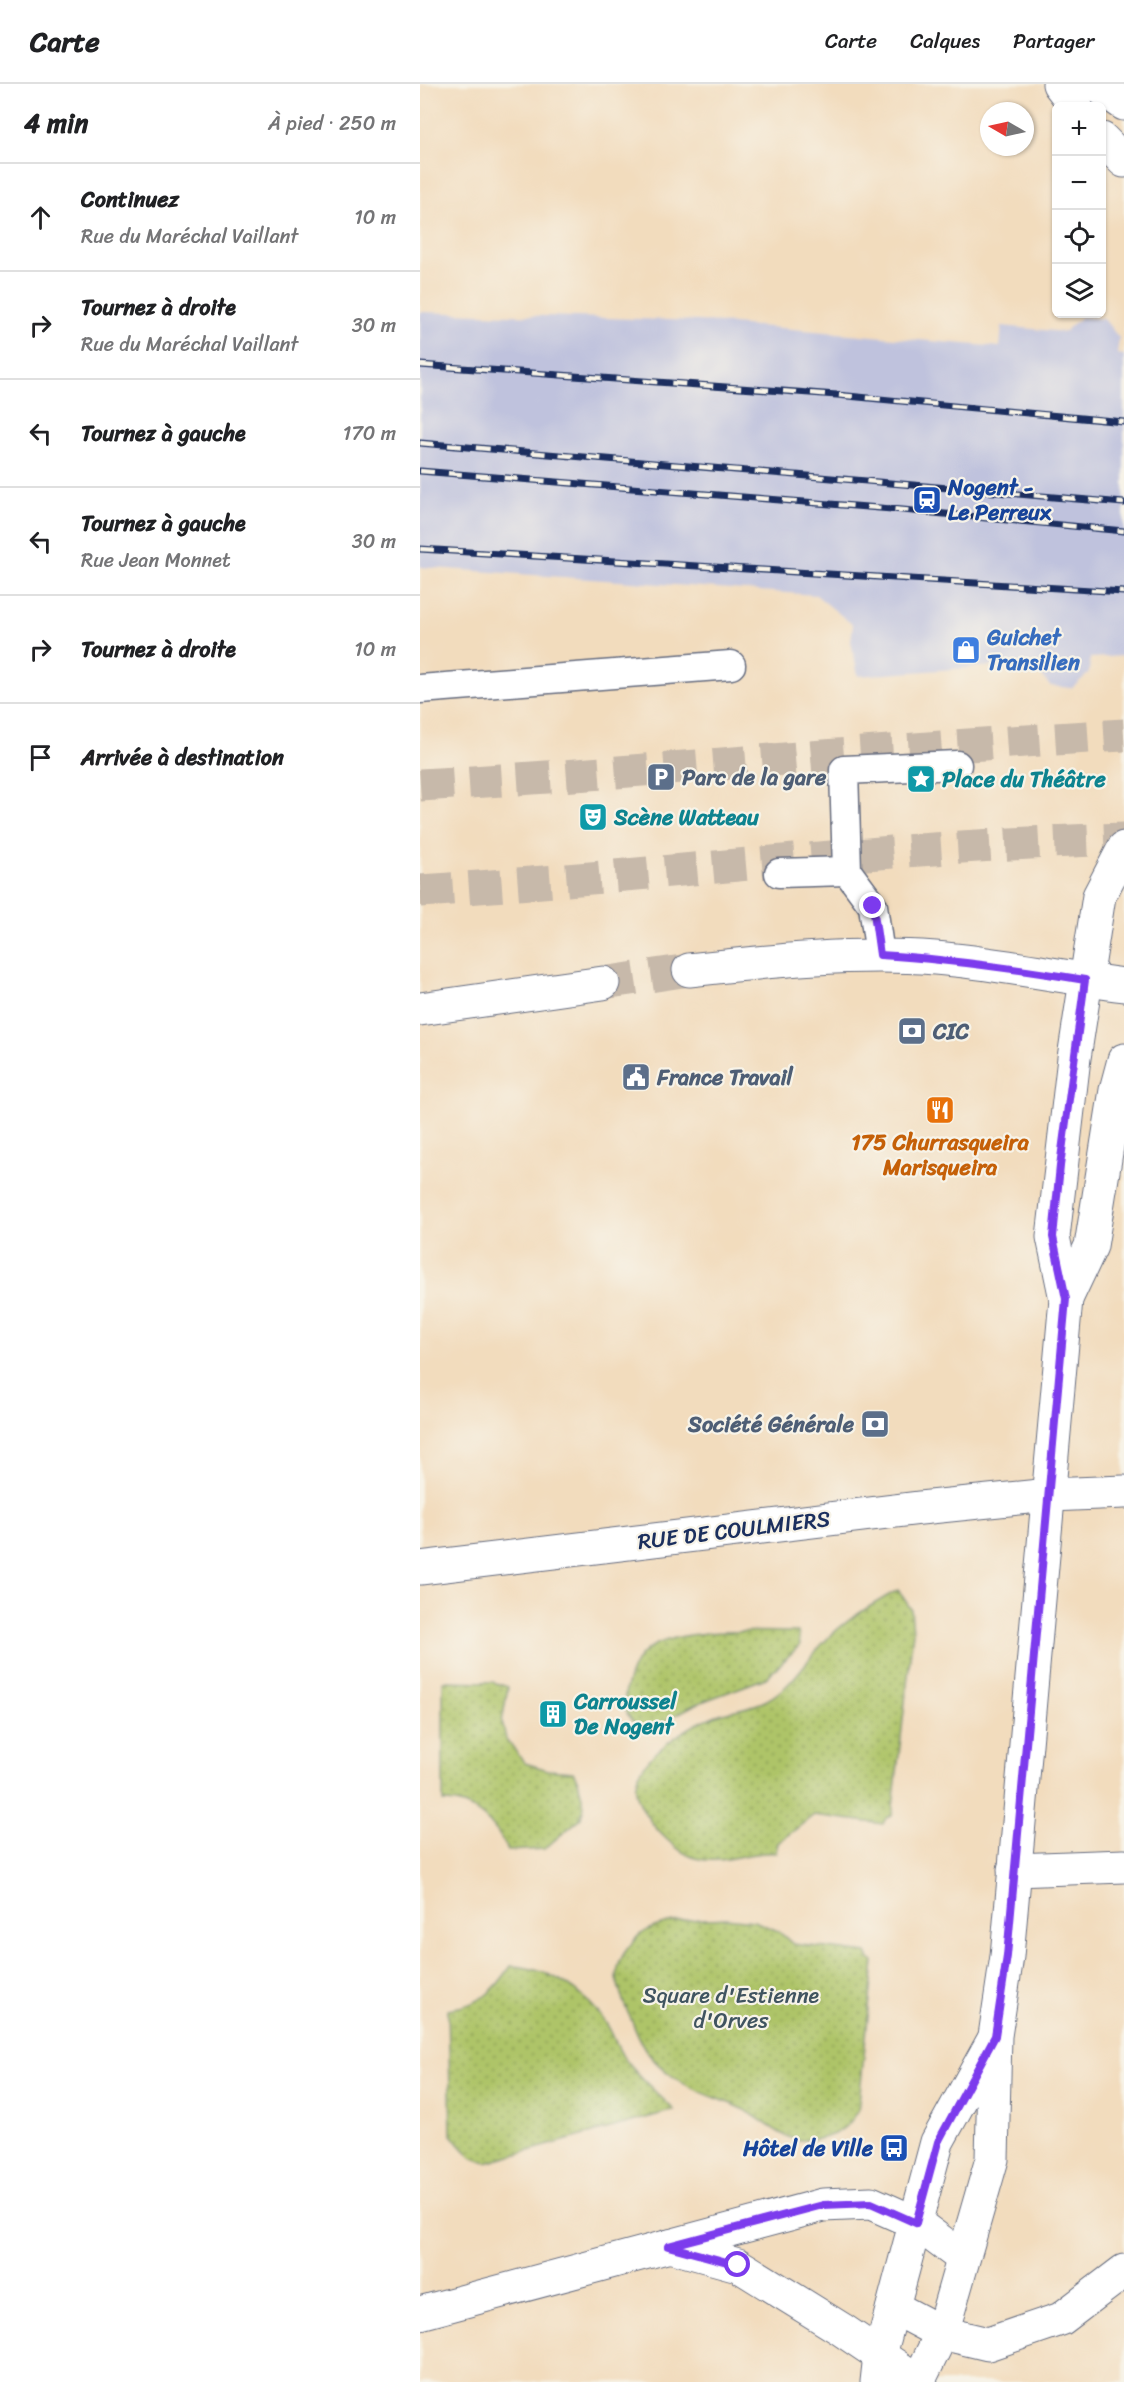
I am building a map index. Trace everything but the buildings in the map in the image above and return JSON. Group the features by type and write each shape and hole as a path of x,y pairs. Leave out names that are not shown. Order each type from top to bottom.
{"street":[{"path":"1059,84 1073,102"},
{"path":"1095,84 1124,104"},
{"path":"1106,144 1124,161"},
{"path":"668,2246 738,2265 879,2369 918,2382 942,2333 992,2159 995,2036 1007,1956 1066,1299 1053,1237 1085,980 1100,896 1124,848"},
{"path":"689,970 757,962 880,955 990,964 1124,985"},
{"path":"420,1008 603,983"},
{"path":"1066,1299 1091,1246 1116,1090 1124,1060"},
{"name":"RUE DE COULMIERS","path":"420,1568 920,1508 1049,1496 1124,1492"},
{"path":"1014,1870 1124,1866"},
{"path":"879,2369 893,2307 938,2142 995,2036"},
{"path":"420,2313 823,2205 871,2203 916,2223 963,2258"},
{"path":"893,2307 942,2333 988,2344 1061,2319 1124,2271"}],"lane":[{"path":"420,689 731,665"},
{"path":"880,955 873,906 847,871 844,770 957,765"},
{"path":"779,873 847,871"}],"shaded area":[{"path":"420,312 698,321 1000,347 1002,326 1064,332 1080,318 1092,318 1104,319 1119,338 1117,354 1124,355 1124,656 1090,658 1089,673 1072,688 1050,686 1036,669 1035,663 858,676 851,641 853,625 816,595 420,567"}],"green space":[{"path":"898,1590 911,1609 913,1632 892,1816 886,1818 883,1824 814,1815 778,1843 776,1853 726,1859 695,1858 681,1851 667,1839 645,1813 637,1795 636,1783 647,1762 680,1734 704,1720 754,1705 776,1695 824,1642 841,1627 868,1607"},
{"path":"798,1632 800,1645 766,1678 696,1704 649,1730 633,1722 627,1713 625,1696 630,1674 642,1654 655,1645 672,1639 714,1633"},
{"path":"443,1681 493,1682 508,1687 502,1722 506,1739 525,1763 548,1770 573,1772 578,1781 584,1805 581,1818 544,1849 508,1851 497,1832 483,1816 465,1805 443,1802"},
{"name":"Square d'Estienne d'Orves","path":"725,1918 754,1921 778,1931 793,1944 867,1953 874,1962 858,2111 848,2125 834,2134 810,2140 786,2136 745,2110 678,2080 656,2062 640,2040 618,1985 618,1967 628,1948 639,1935 660,1925 671,1922"},
{"name":"Square d'Estienne d'Orves","path":"511,1966 539,1971 577,1991 606,2023 628,2063 674,2110 486,2163 471,2157 451,2135 448,2009 469,2004 485,1996"}],"tunnel":[{"path":"420,785 1124,735"},
{"path":"420,891 948,848 1124,839"},
{"path":"603,983 689,970"}],"railway":[{"path":"420,365 837,395 1124,422"},
{"path":"420,443 1124,503"},
{"path":"420,471 892,509 1124,531"},
{"path":"420,549 1124,592"}],"place":[{"name":"Nogent - Le Perreux","path":"927,500"},
{"name":"Guichet Transilien","path":"966,650"},
{"name":"Parc de la gare","path":"661,777"},
{"name":"Place du Théâtre","path":"921,779"},
{"name":"Scène Watteau","path":"593,817"},
{"name":"CIC","path":"912,1031"},
{"name":"France Travail","path":"636,1077"},
{"name":"175 Churrasqueira Marisqueira","path":"940,1110"},
{"name":"Société Générale","path":"875,1424"},
{"name":"Carroussel De Nogent","path":"553,1714"},
{"name":"Hôtel de Ville","path":"894,2148"}],"route":[{"path":"738,2265 668,2246 823,2205 871,2203 916,2223 938,2142 995,2036 1007,1956 1066,1299 1053,1237 1060,1166 1085,980 990,964 880,955 873,906"}]}
